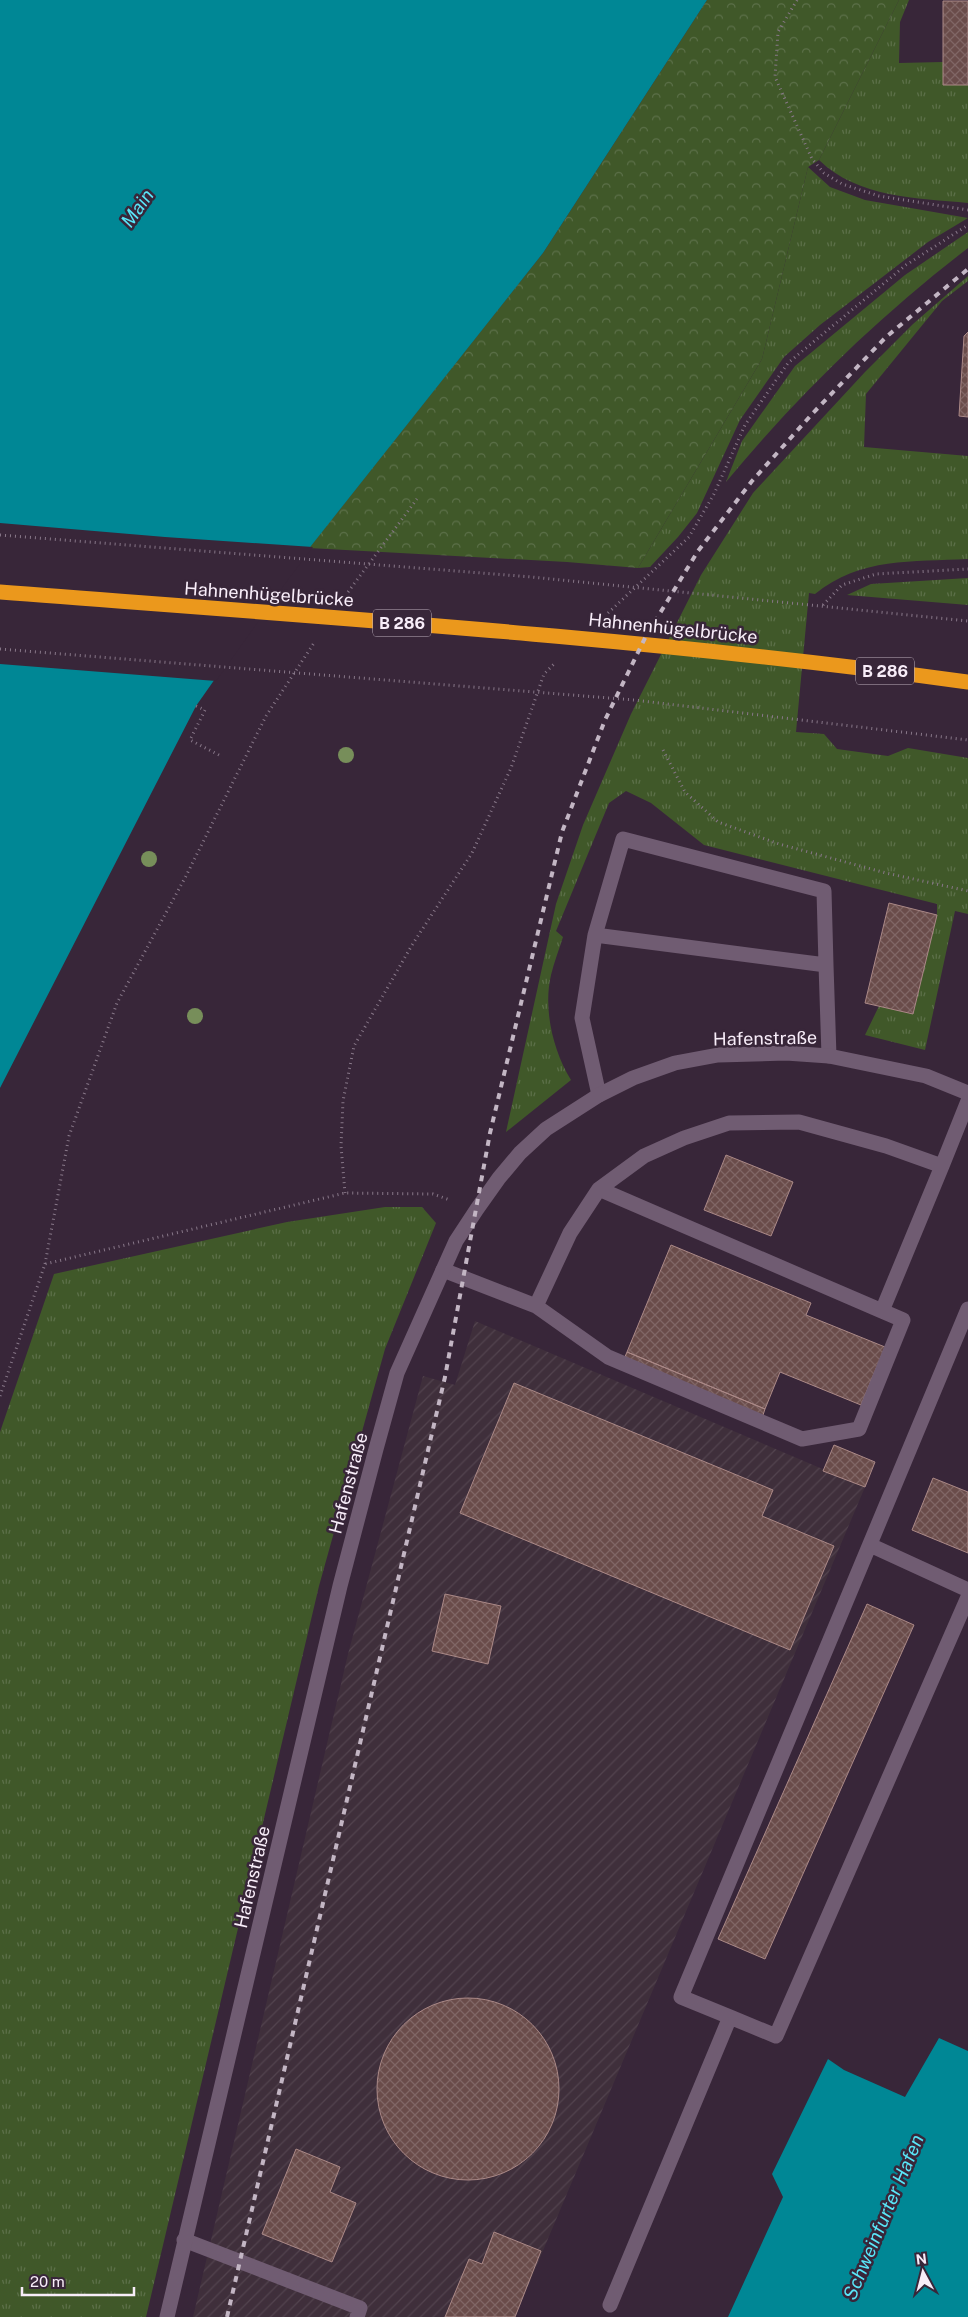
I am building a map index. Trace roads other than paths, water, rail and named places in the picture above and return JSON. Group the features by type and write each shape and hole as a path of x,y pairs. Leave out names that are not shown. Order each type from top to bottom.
{"highway":[{"name":"Hahnenhügelbrücke","path":"0,592 524,633 803,661 968,682"}],"street":[{"path":"599,1095 582,1018 595,935 623,839 824,891 829,1056"},
{"path":"595,935 826,965"},
{"name":"Hafenstraße","path":"166,2317 340,1586 376,1449 397,1373 456,1241 498,1178 546,1130 599,1095 633,1078 675,1063 718,1055 786,1053 829,1056 926,1076 968,1092"},
{"path":"882,1311 968,1101"},
{"path":"536,1306 570,1233 599,1189 644,1156 684,1138 729,1123 798,1122 886,1146 942,1166"},
{"path":"443,1270 536,1306 608,1357 802,1439 858,1429 903,1320 599,1189"},
{"path":"968,1310 964,1329 870,1545 681,1997 776,2036 968,1597"},
{"path":"870,1545 968,1590"},
{"path":"610,2304 730,2017"},
{"path":"184,2240 360,2308 357,2317"}],"water":[{"name":"Main","path":"0,0 707,0 543,253 288,575 196,706 0,1088"},
{"name":"Schweinfurter Hafen","path":"939,2038 968,2051 968,2317 728,2317 783,2197 772,2174 828,2059 844,2070 905,2097"}],"railway":[{"path":"227,2317 445,1377 490,1133 562,832 605,720 646,636 698,551 752,481 813,413 886,337 968,269"}]}
